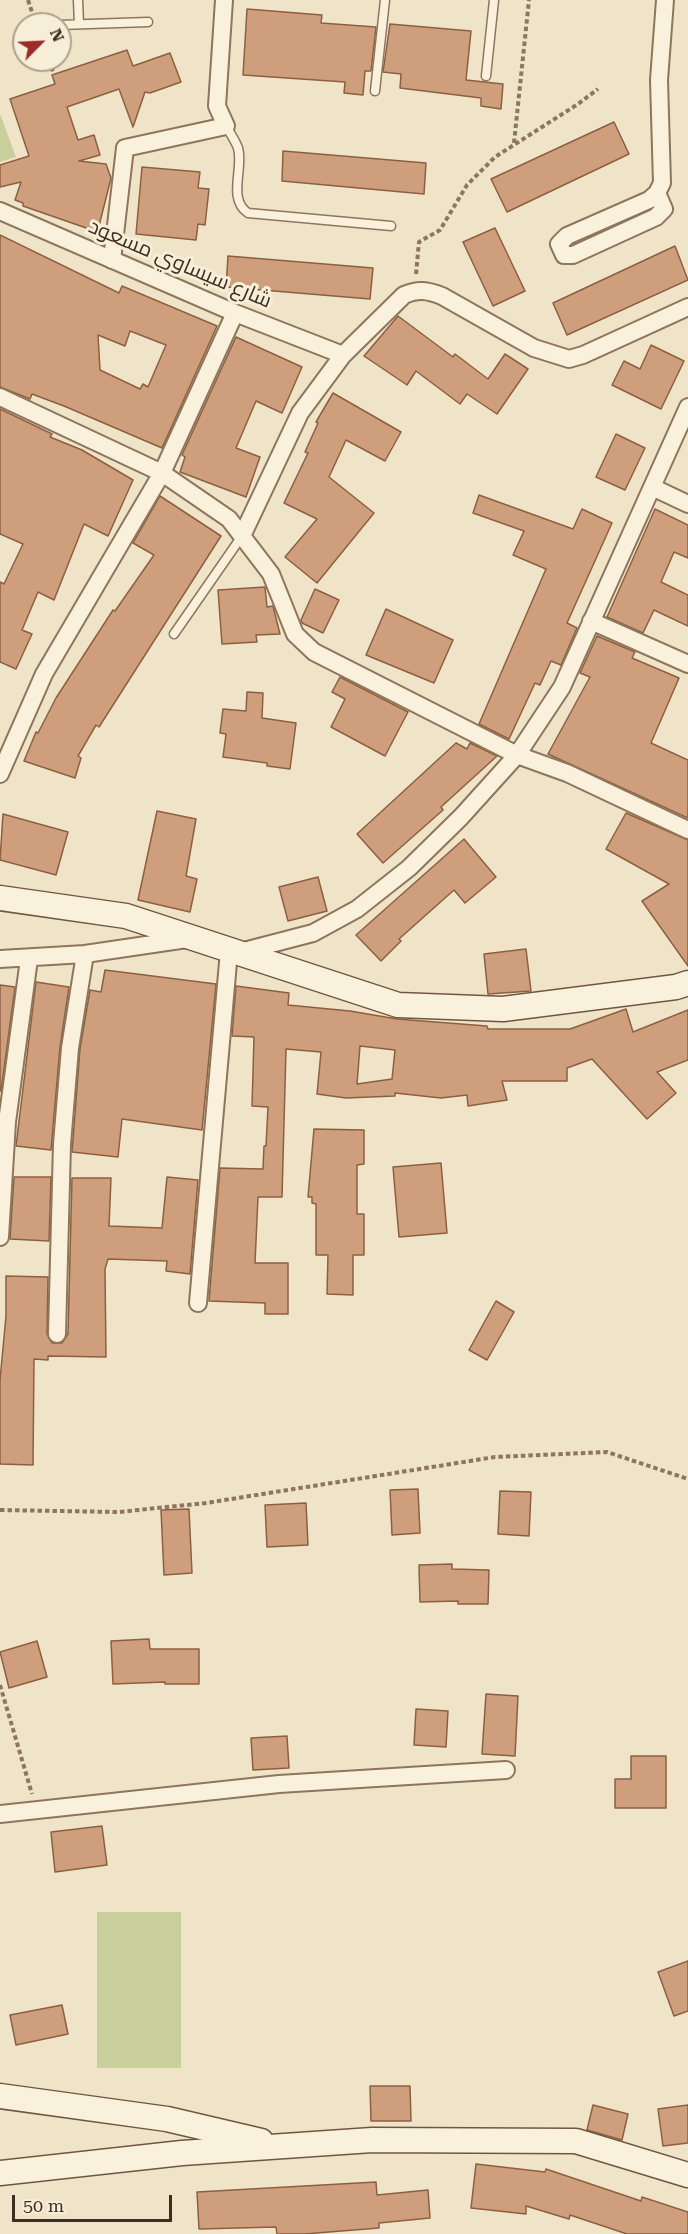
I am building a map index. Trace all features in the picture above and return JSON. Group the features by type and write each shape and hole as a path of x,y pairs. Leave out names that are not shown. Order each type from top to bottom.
{"street":[{"path":"112,260 125,148 226,126 218,106 224,0"},
{"path":"657,193 664,209 656,217 573,255 564,255 559,244 567,236 649,200 657,193 662,183 659,80 665,0"},
{"name":"شارع سيساوي مسعود","path":"0,211 235,313 343,355"},
{"path":"242,536 300,413 343,355 404,294 414,290 426,290 442,296 534,348 569,359 583,356 688,308"},
{"path":"0,774 44,674 162,473 235,313"},
{"path":"0,397 162,473 229,519 271,574 296,634 314,652 517,755 567,773 688,830"},
{"path":"232,952 313,933 357,909 409,868 461,817 517,755 562,687 688,407"},
{"path":"652,487 688,504"},
{"path":"591,621 688,664"},
{"path":"0,898 126,916 398,1005 503,1009 676,987 688,982"},
{"path":"0,959 84,954 191,938"},
{"path":"198,1303 232,952"},
{"path":"57,1334 62,1144 70,1048 84,954"},
{"path":"0,1237 7,1122 29,959"},
{"path":"0,1814 279,1784 506,1770"},
{"path":"0,2096 167,2119 286,2146"},
{"path":"0,2173 182,2153 372,2140 576,2141 688,2175"}],"lane":[{"path":"78,0 79,24"},
{"path":"375,91 385,0"},
{"path":"486,76 494,0"},
{"path":"72,24 147,22"},
{"path":"226,126 238,149 237,194 243,209 248,213 391,226"},
{"path":"174,634 242,536"}],"path":[{"path":"514,144 528,0"},
{"path":"414,290 419,242 440,230 467,184 495,157 598,89"},
{"path":"0,1510 118,1512 206,1503 495,1457 607,1452 688,1479"},
{"path":"0,1685 37,1809"}],"green space":[{"path":"0,114 16,157 0,162"},
{"path":"97,1912 181,1912 181,2068 97,2068"}],"building":[{"path":"247,9 322,15 321,23 376,27 371,71 365,71 363,95 344,93 345,82 243,75"},
{"path":"390,24 471,31 466,80 503,84 501,109 481,106 481,98 400,88 401,74 383,72"},
{"path":"127,50 133,66 170,53 181,82 150,93 145,92 133,127 119,89 67,107 78,140 94,135 100,155 79,161 106,164 111,178 99,226 92,230 23,206 23,203 15,200 21,182 0,187 0,165 29,156 10,99 55,84 52,75 72,72 72,68"},
{"path":"614,122 629,154 507,212 491,179"},
{"path":"283,151 426,163 424,194 282,181"},
{"path":"142,167 200,172 198,188 209,189 205,225 198,224 196,240 136,234"},
{"path":"495,228 525,291 493,306 463,242"},
{"path":"0,235 119,293 122,286 217,326 162,448 64,406 32,394 30,399 0,387","holes":["130,331 166,345 148,387 143,384 140,389 100,370 98,335 125,346"]},
{"path":"675,246 688,280 567,335 553,303"},
{"path":"228,256 373,268 370,299 226,287"},
{"path":"398,316 453,357 455,354 488,379 505,354 528,369 497,414 467,394 460,404 416,371 407,385 364,356"},
{"path":"236,337 302,367 282,413 256,401 236,448 260,457 246,497 180,472 185,457 182,455"},
{"path":"651,345 684,361 661,409 612,385 624,361 640,369"},
{"path":"333,393 401,432 385,461 346,440 329,477 374,513 317,583 285,557 317,519 284,503 308,453 305,452 318,423 316,422"},
{"path":"0,409 52,434 50,437 82,450 133,480 108,536 84,524 54,600 38,592 22,630 32,634 16,669 0,662 0,582 4,584 23,544 0,534"},
{"path":"616,434 645,448 625,490 596,477"},
{"path":"479,495 573,529 582,509 612,523 567,623 577,628 561,665 551,661 540,685 535,683 509,739 479,724 546,569 513,555 524,531 473,513"},
{"path":"160,496 221,536 99,727 96,725 78,756 81,758 75,778 24,761 36,732 38,733 56,698 113,610 115,611 154,555 133,543"},
{"path":"655,509 688,525 688,558 674,552 661,582 688,595 688,626 654,610 643,633 607,617"},
{"path":"265,587 267,607 273,606 280,634 256,635 257,642 222,644 218,590"},
{"path":"315,589 339,600 323,633 302,623 301,620"},
{"path":"386,609 453,640 434,683 366,655"},
{"path":"597,636 635,652 632,658 679,678 651,743 688,760 688,818 548,754 590,677 580,673"},
{"path":"340,677 408,712 385,756 331,727 345,699 332,692"},
{"path":"247,692 263,693 262,718 296,723 290,769 267,766 267,763 223,757 226,734 220,733 223,709 246,711"},
{"path":"456,743 467,749 470,743 497,756 441,807 443,810 383,863 357,834"},
{"path":"157,811 196,819 186,876 197,879 190,912 138,900"},
{"path":"626,813 688,840 688,966 642,901 669,884 606,849"},
{"path":"3,814 68,832 56,875 0,860"},
{"path":"464,839 496,877 465,903 454,890 399,939 401,941 381,961 356,935"},
{"path":"318,877 327,911 288,921 279,887"},
{"path":"526,949 531,991 488,994 484,954"},
{"path":"105,970 216,984 202,1130 122,1119 118,1157 72,1152 80,1049 90,990 101,992"},
{"path":"36,982 69,987 60,1047 51,1150 16,1146"},
{"path":"0,985 15,987 1,1091 0,1091"},
{"path":"236,986 289,993 288,1005 350,1011 397,1019 487,1026 488,1029 570,1029 626,1009 633,1032 688,1010 688,1060 657,1072 676,1093 647,1119 592,1059 567,1068 567,1081 502,1081 507,1100 468,1106 467,1095 441,1098 395,1093 395,1096 346,1098 317,1094 321,1052 286,1049 282,1197 258,1197 255,1263 288,1263 288,1314 265,1314 265,1303 209,1301 220,1168 263,1169 264,1146 266,1146 268,1107 252,1106 254,1037 232,1036","holes":["360,1046 395,1050 392,1079 357,1084"]},
{"path":"314,1129 364,1130 364,1164 357,1165 357,1214 364,1214 364,1255 353,1255 353,1295 327,1294 328,1255 316,1255 316,1204 312,1203 312,1197 308,1197"},
{"path":"441,1163 447,1233 399,1237 393,1167"},
{"path":"14,1177 51,1177 49,1241 10,1239"},
{"path":"167,1177 198,1180 190,1274 166,1271 167,1261 108,1259 105,1269 106,1357 48,1356 48,1360 34,1359 33,1465 0,1464 0,1380 6,1316 6,1276 48,1277 47,1334 52,1343 62,1343 68,1334 72,1178 111,1178 109,1226 162,1228"},
{"path":"496,1301 514,1312 487,1360 469,1350"},
{"path":"418,1489 420,1533 392,1535 390,1490"},
{"path":"500,1491 531,1492 529,1536 498,1534"},
{"path":"306,1503 308,1545 267,1547 265,1505"},
{"path":"189,1509 192,1573 164,1575 161,1510"},
{"path":"452,1564 452,1569 489,1570 488,1604 458,1604 458,1601 420,1602 419,1565"},
{"path":"149,1639 150,1649 199,1649 199,1684 165,1684 165,1682 113,1684 111,1641"},
{"path":"37,1641 47,1677 9,1688 0,1652"},
{"path":"486,1694 518,1696 515,1756 482,1754"},
{"path":"416,1709 448,1711 446,1747 414,1745"},
{"path":"287,1736 289,1768 253,1770 251,1738"},
{"path":"631,1756 666,1756 666,1808 615,1808 615,1779 631,1779"},
{"path":"102,1826 107,1865 55,1872 51,1832"},
{"path":"688,1961 688,2011 674,2016 658,1972"},
{"path":"62,2005 68,2034 16,2045 10,2015"},
{"path":"370,2086 410,2086 411,2121 371,2121"},
{"path":"593,2105 628,2114 622,2140 587,2130"},
{"path":"688,2105 688,2143 663,2146 658,2109"},
{"path":"476,2164 545,2172 546,2169 641,2201 642,2197 688,2212 688,2234 627,2234 570,2215 569,2219 526,2206 526,2214 471,2208"},
{"path":"376,2182 377,2195 428,2190 430,2218 379,2223 379,2228 304,2234 277,2234 276,2227 199,2229 197,2192"}]}
